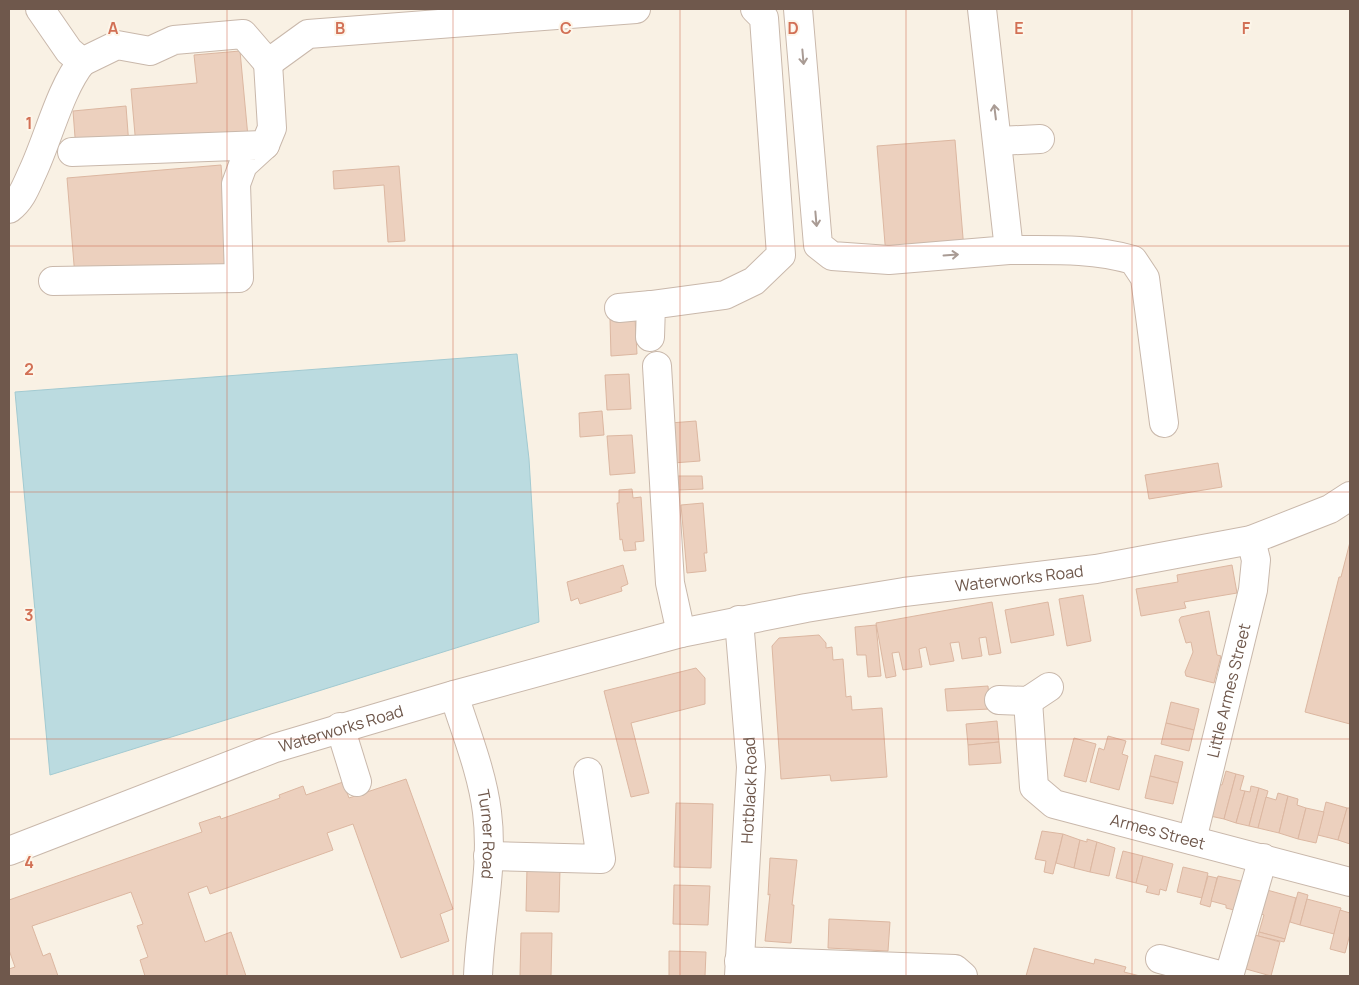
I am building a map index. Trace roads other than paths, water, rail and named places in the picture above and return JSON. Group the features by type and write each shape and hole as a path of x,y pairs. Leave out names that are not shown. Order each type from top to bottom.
{"street":[{"path":"40,9 69,51 82,62"},
{"path":"268,63 308,34 636,9"},
{"path":"619,308 725,295 754,281 781,254 764,18 755,9"},
{"path":"798,9 818,245 832,256 889,260 1009,250 1083,251 1112,254 1133,260 1145,278 1164,423"},
{"path":"982,9 1009,250"},
{"path":"9,209 19,201 47,140 72,74 82,62 117,45 150,51 174,40 243,34 268,63 272,128 265,145 243,165 236,184 239,278 53,281"},
{"path":"998,141 1040,139"},
{"path":"72,152 265,145"},
{"path":"650,337 651,305"},
{"path":"657,366 670,583 681,633"},
{"name":"Waterworks Road","path":"9,851 202,775 340,728 681,633 739,620 904,592 1096,569 1251,540 1330,509 1350,496"},
{"name":"Little Armes Street","path":"1192,840 1253,590 1256,560 1251,540"},
{"name":"Hotblack Road","path":"739,620 751,767 739,969 955,969 962,976"},
{"name":"Armes Street","path":"999,700 1017,699 1039,694 1034,787 1054,804 1350,882"},
{"name":"Turner Road","path":"454,695 482,783 487,813 488,856 478,976"},
{"path":"340,728 357,782"},
{"path":"488,856 600,859 588,772"},
{"path":"1229,976 1263,858"},
{"path":"1160,959 1223,976"}],"water":[{"path":"517,354 529,459 539,622 50,775 15,392"}]}
